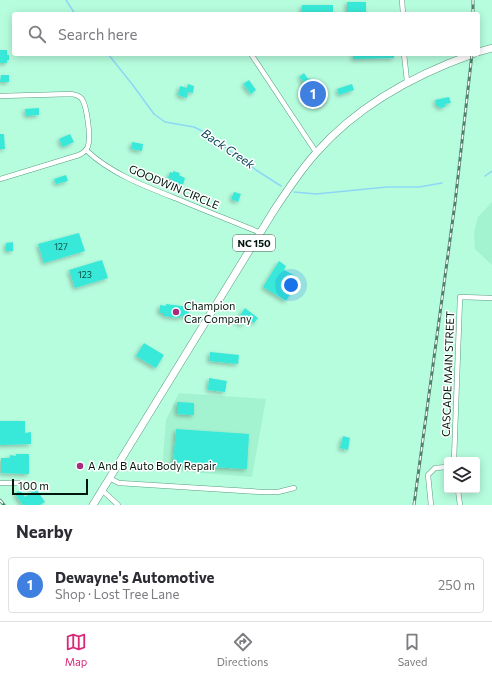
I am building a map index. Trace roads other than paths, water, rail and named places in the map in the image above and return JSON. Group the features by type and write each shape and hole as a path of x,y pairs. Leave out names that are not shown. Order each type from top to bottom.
{"main road":[{"path":"480,51 492,48"},
{"name":"NC 150","path":"93,505 261,233 294,181 316,152 342,127 373,102 407,81 427,71 468,56"}],"street":[{"path":"402,0 403,12"},
{"path":"252,56 316,152"},
{"path":"404,56 407,81"},
{"path":"0,96 77,95 84,103 88,122 88,142 86,150 79,155 0,179"},
{"name":"GOODWIN CIRCLE","path":"86,150 94,158 109,168 133,180 261,233"},
{"name":"CASCADE MAIN STREET","path":"454,457 460,297 492,298"},
{"path":"431,505 428,475 435,468 444,467"},
{"path":"109,478 119,483 262,492 278,492 294,488"},
{"path":"0,483 20,483"},
{"path":"102,490 118,505"},
{"path":"458,493 460,505"}],"waterway":[{"name":"Back Creek","path":"66,0 74,12"},
{"name":"Back Creek","path":"110,56 154,114 165,122 194,127 206,133 256,170 281,186"},
{"name":"Back Creek","path":"485,176 492,171"},
{"name":"Back Creek","path":"294,192 316,194 387,187 419,187 442,183"}],"railway":[{"path":"473,0 473,12"},
{"path":"414,505 455,203 472,56"},
{"path":"0,500 4,505"}],"place":[{"name":"Dewayne's Automotive","path":"313,94"},
{"name":"Champion Car Company","path":"176,312"},
{"name":"A And B Auto Body Repair","path":"80,466"}]}
